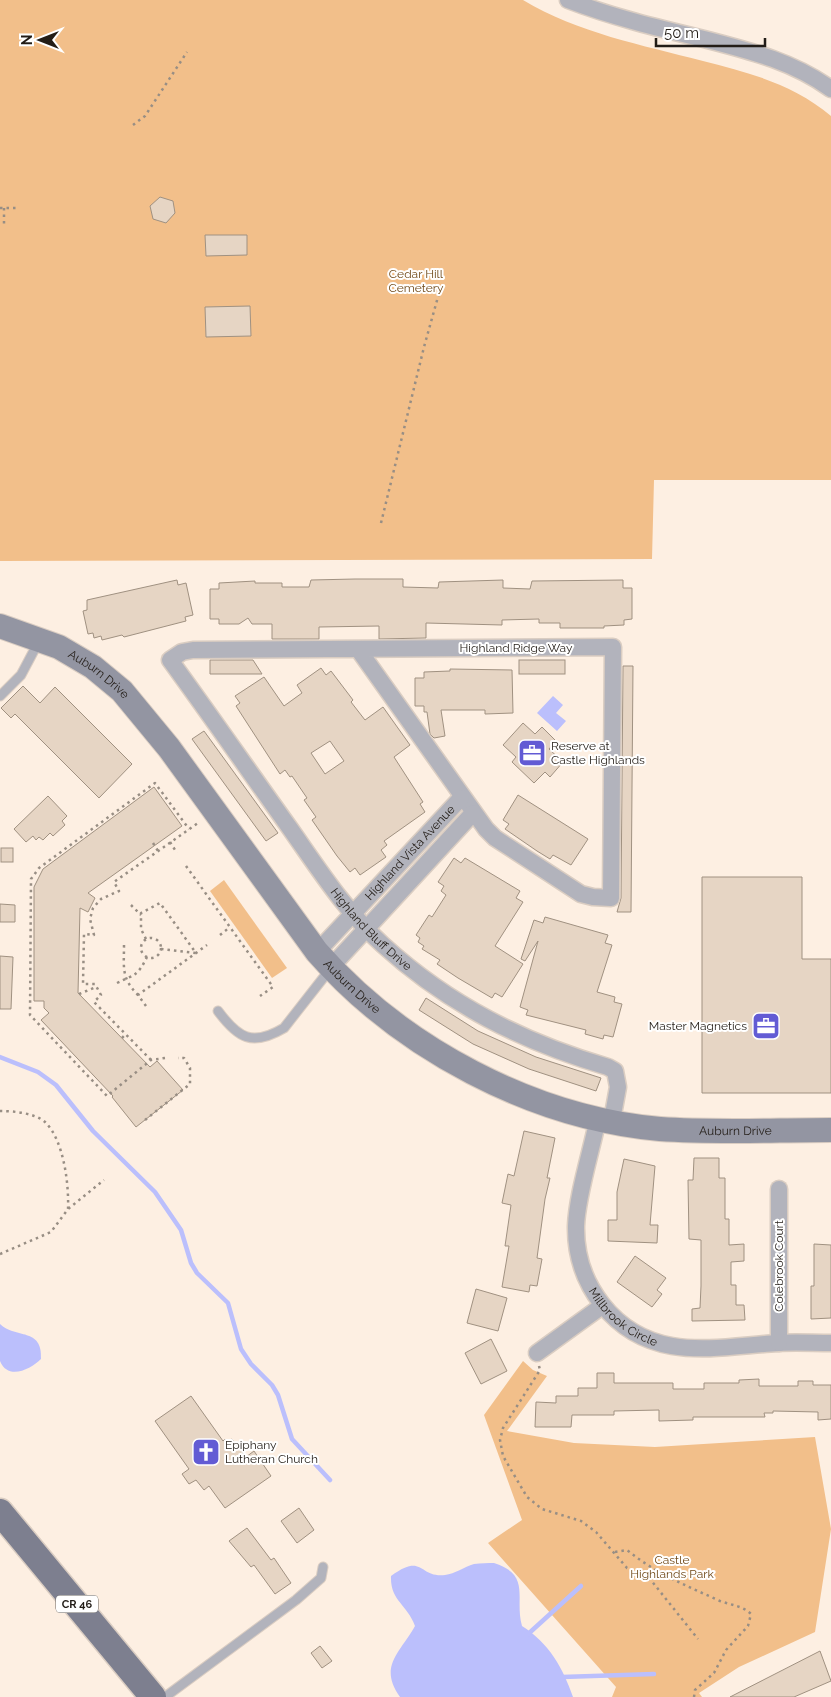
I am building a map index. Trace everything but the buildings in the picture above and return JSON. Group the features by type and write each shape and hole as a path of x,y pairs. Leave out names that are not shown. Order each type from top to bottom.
{"main road":[{"name":"CR 46","path":"0,1512 153,1697"}],"street":[{"path":"568,0 628,20 768,56 793,66 831,89"},
{"name":"Auburn Drive","path":"0,626 40,639 93,667 131,701 170,748 324,960 396,1025 431,1049 465,1069 528,1097 605,1119 649,1127 685,1130 831,1130"},
{"name":"Highland Ridge Way","path":"170,660 182,652 193,650 613,647 611,898"},
{"name":"Highland Vista Avenue","path":"358,649 462,798 495,838 581,894 611,898"},
{"name":"Highland Bluff Drive","path":"170,660 336,893 367,929 429,984 474,1013 542,1046 608,1067 615,1071 618,1087 605,1119"},
{"name":"Highland Vista Avenue","path":"324,960 353,914 462,798"},
{"name":"Highland Vista Avenue","path":"324,960 367,929 473,813"},
{"name":"Millbrook Circle","path":"605,1119 579,1208 576,1232 584,1276 602,1306 628,1328 643,1337 671,1346 705,1348 779,1343 831,1343"},
{"name":"Colebrook Court","path":"779,1189 779,1343"},
{"path":"537,1352 602,1306"}],"lane":[{"path":"0,696 21,675 40,639"},
{"path":"218,1012 233,1031 242,1035 259,1037 275,1033 284,1028 324,960"},
{"path":"165,1697 296,1600 321,1578 323,1567"}],"path":[{"path":"133,125 145,116 187,52"},
{"path":"4,224 2,208 17,208"},
{"path":"381,524 424,347 441,286"},
{"path":"165,1058 151,1060 107,1096 30,1015 31,879 39,868 155,783 189,829"},
{"path":"151,1060 94,1002 101,995 94,984 83,984 84,934 94,934 90,919 92,907 101,898 119,891 114,882 198,822"},
{"path":"170,842 177,853"},
{"path":"153,843 158,851"},
{"path":"186,866 273,987 260,996"},
{"path":"141,915 157,902 160,903 196,952"},
{"path":"131,905 141,915 141,929 146,939"},
{"path":"220,935 230,927"},
{"path":"146,939 155,939 160,944 157,956 147,957 142,953 140,947 146,939"},
{"path":"124,945 127,984 146,1006"},
{"path":"138,995 207,945"},
{"path":"160,949 196,952"},
{"path":"117,983 134,977 140,972 147,957"},
{"path":"78,994 96,987"},
{"path":"122,1038 126,1034"},
{"path":"145,1120 190,1084 190,1068 184,1058 178,1058"},
{"path":"0,1111 34,1116 45,1122 57,1144 64,1165 69,1190 68,1209"},
{"path":"0,1254 52,1232 68,1209 104,1180"},
{"path":"537,1352 540,1370 503,1428 500,1440 503,1456 526,1497 542,1509 581,1521 596,1532 627,1568 650,1579 698,1639"},
{"path":"614,1552 627,1550 658,1572 728,1604 746,1609 751,1614 748,1626 726,1650 714,1673 696,1690 694,1697"}],"green space":[{"name":"Cedar Hill Cemetery","path":"0,0 523,0 588,30 754,75 802,96 831,116 831,480 654,480 652,559 0,561"},
{"path":"224,880 287,968 272,978 210,891"},
{"name":"Castle Highlands Park","path":"523,1361 533,1370 547,1376 507,1431 574,1443 655,1447 815,1437 831,1529 815,1632 739,1667 699,1693 702,1697 612,1697 616,1687 488,1543 522,1520 484,1415"}],"water":[{"path":"553,696 563,705 556,713 566,721 557,731 537,713"},
{"path":"0,1324 13,1331 27,1335 38,1342 41,1359 26,1369 14,1372 8,1371 0,1361"},
{"path":"494,1563 506,1568 513,1574 519,1588 522,1626 540,1640 554,1657 565,1676 573,1697 400,1697 391,1677 391,1668 398,1652 415,1626 408,1612 393,1591 391,1576 410,1566 415,1566 436,1575 445,1575 474,1564"}],"waterway":[{"path":"0,1057 38,1072 56,1085 93,1131 155,1192 181,1230 191,1263 197,1273 228,1303 241,1349 251,1364 272,1385 278,1395 292,1439 330,1480"},
{"path":"527,1635 581,1586"},
{"path":"562,1677 654,1674"}],"place":[{"name":"Reserve at Castle Highlands","path":"532,753"},
{"name":"Master Magnetics","path":"766,1026"},
{"name":"Epiphany Lutheran Church","path":"206,1452"}]}
